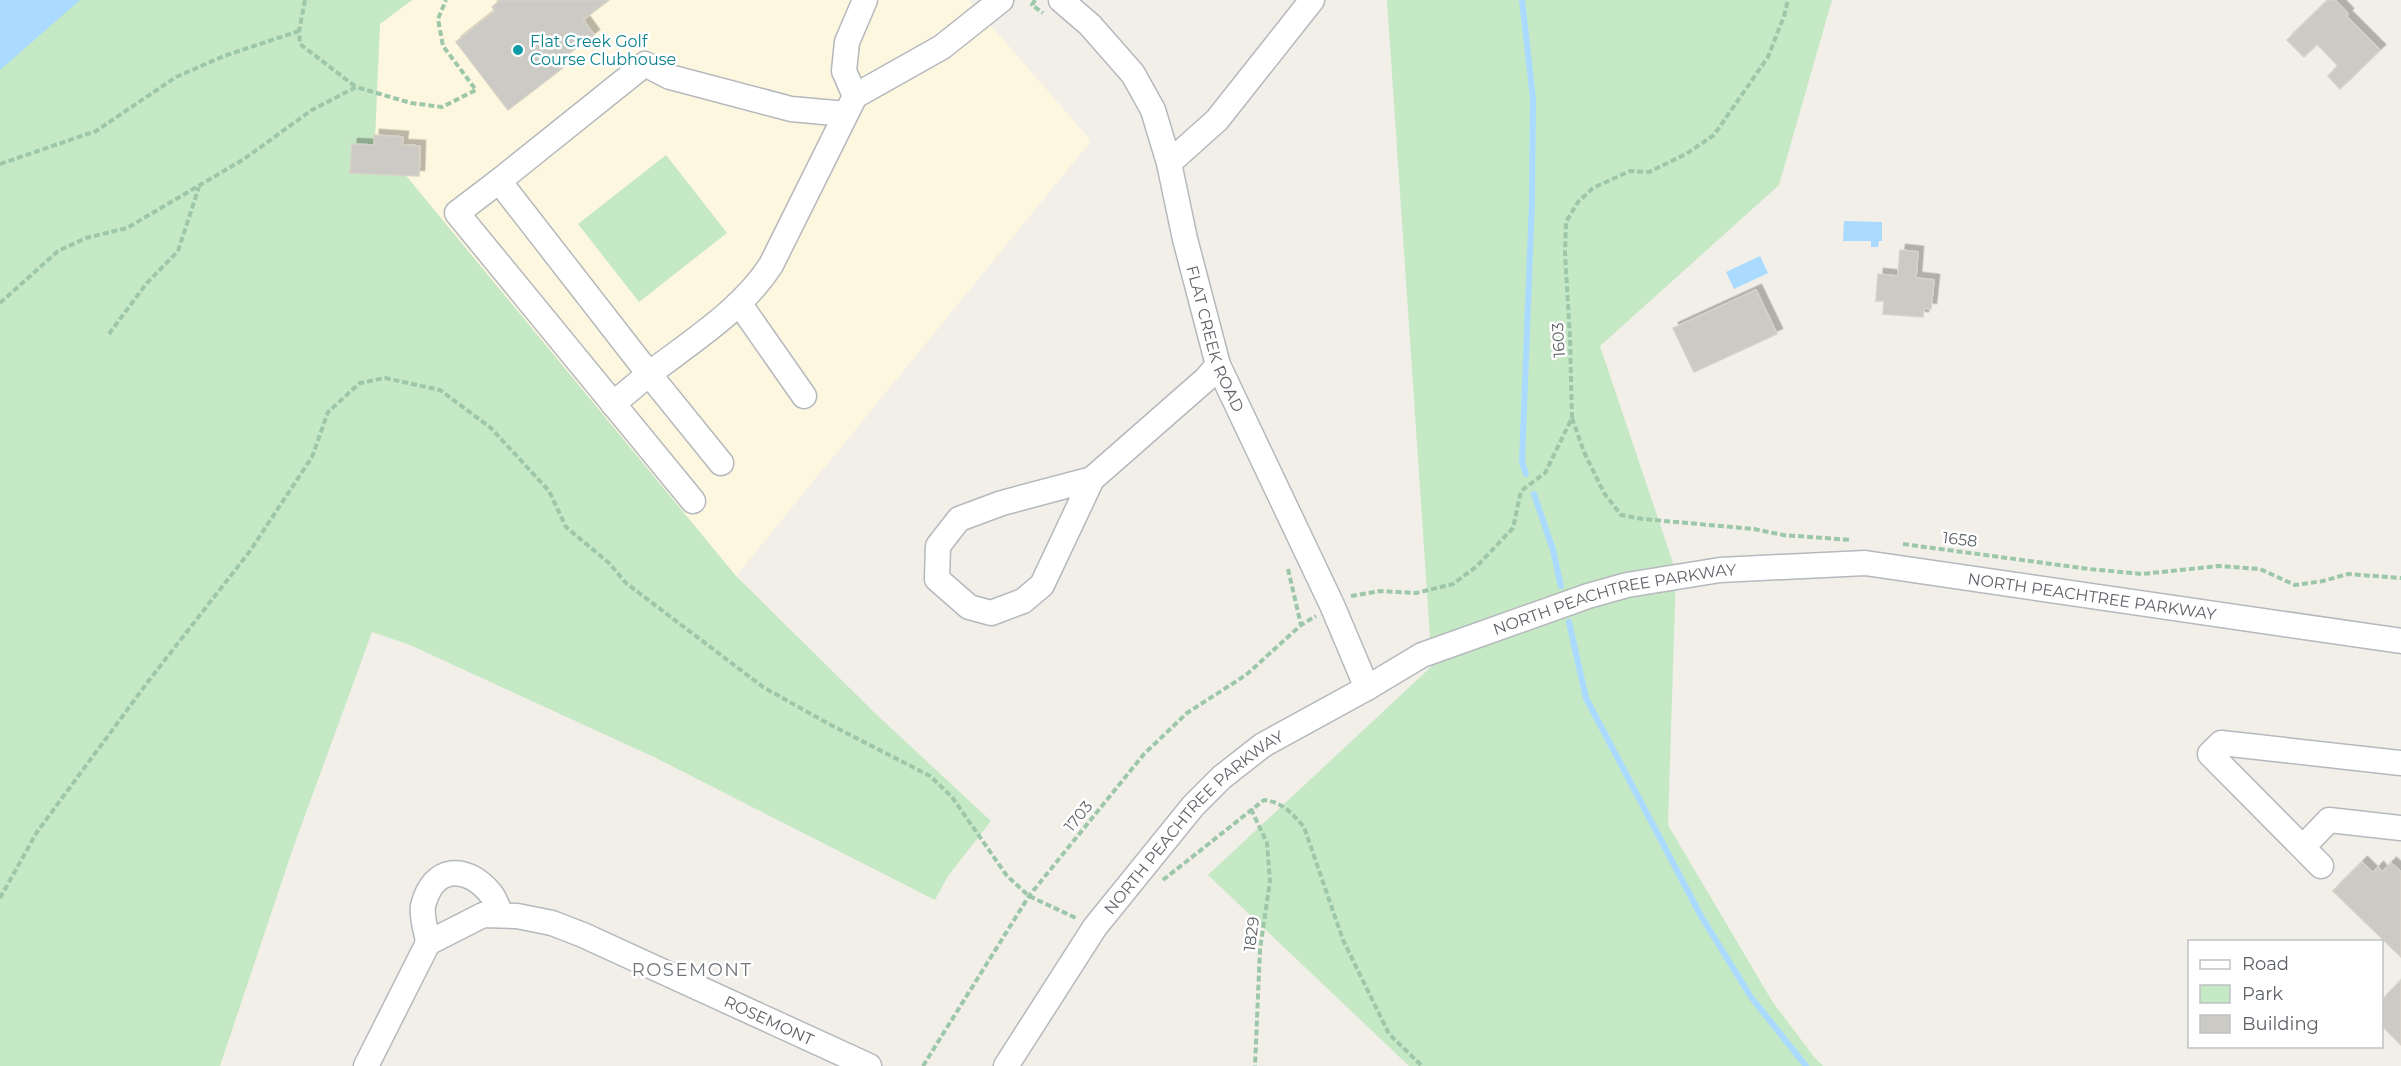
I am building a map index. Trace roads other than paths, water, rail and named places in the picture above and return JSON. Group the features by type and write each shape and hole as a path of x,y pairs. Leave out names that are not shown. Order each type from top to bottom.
{"street":[{"path":"614,404 739,303 757,287 771,265 850,105 844,71 847,42 865,0"},
{"path":"693,501 457,213 645,64 670,77 791,109 850,105 942,47 1001,0"},
{"name":"FLAT CREEK ROAD","path":"1061,0 1090,25 1132,74 1153,110 1169,162 1185,239 1218,365 1332,605 1367,688"},
{"path":"1169,162 1217,120 1312,0"},
{"path":"499,181 721,463"},
{"path":"739,303 804,396"},
{"path":"1092,479 1002,503 959,519 938,546 937,579 969,607 991,613 1023,601 1042,585 1092,479 1206,379 1218,365"},
{"name":"NORTH PEACHTREE PARKWAY","path":"1006,1066 1095,927 1193,806 1222,777 1263,745 1422,655 1588,596 1628,585 1720,570 1865,562 2401,641"},
{"path":"2321,866 2210,754 2221,743 2401,763"},
{"path":"2303,847 2329,820 2401,828"},
{"path":"366,1066 428,943 422,909 429,890 440,876 457,872 474,878 492,896 501,915"},
{"name":"ROSEMONT","path":"428,943 483,915 517,916 552,923 612,947 830,1058 869,1066"}],"water":[{"path":"0,0 80,0 0,70"},
{"path":"1844,221 1882,222 1882,241 1879,241 1878,247 1871,247 1871,241 1843,241"},
{"path":"1760,256 1768,273 1734,289 1726,272"}],"waterway":[{"path":"1522,0 1533,98 1532,200 1522,462 1526,474"},
{"path":"1534,494 1553,550 1561,586"},
{"path":"1569,622 1586,698 1701,916 1751,997 1806,1066"}],"place":[{"name":"Flat Creek Golf Course Clubhouse","path":"518,50"}],"district":[{"name":"ROSEMONT","path":"692,970"}]}
